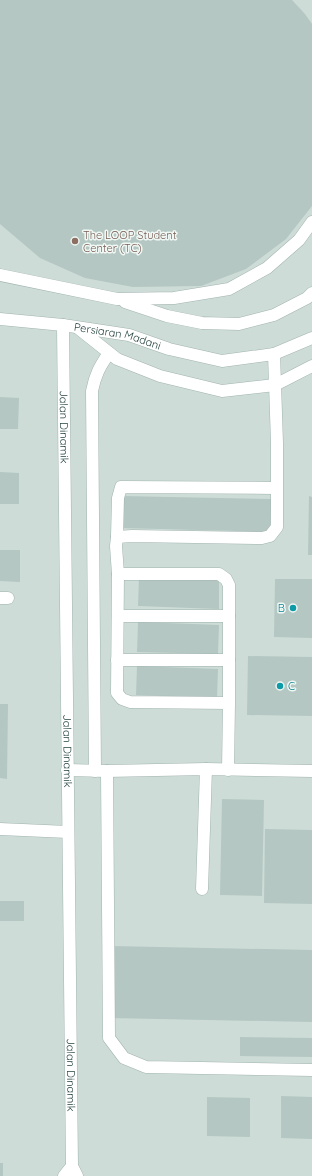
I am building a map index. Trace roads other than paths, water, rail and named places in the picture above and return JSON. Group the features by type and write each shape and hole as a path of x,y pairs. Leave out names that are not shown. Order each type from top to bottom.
{"street":[{"path":"116,299 174,298 229,290 267,268 299,240 312,222"},
{"path":"0,275 116,299 167,316 202,322 239,324 274,315 307,298 312,293"},
{"path":"0,319 63,325 77,328"},
{"name":"Jalan Dinamik","path":"63,325 71,1173"},
{"name":"Persiaran Madani","path":"77,328 117,360 160,376 222,391 275,385 312,366"},
{"name":"Persiaran Madani","path":"77,328 129,335 169,349 222,361 274,354 312,338"},
{"path":"109,353 94,377 92,391 109,1038 124,1058 146,1067 312,1070"},
{"path":"117,537 262,538 270,536 277,527 277,443 274,354"},
{"path":"229,703 130,702 122,700 117,693 118,574 116,546 119,491 121,487 125,486 216,489 276,488"},
{"path":"118,574 219,574 226,579 229,585 228,770"},
{"path":"118,616 229,616"},
{"path":"117,660 229,660"},
{"path":"67,770 101,771 206,769 312,771"},
{"path":"202,889 206,769"},
{"path":"0,829 68,832"}],"place":[{"name":"The LOOP Student Center (TC)","path":"75,241"},
{"name":"B","path":"293,608"},
{"name":"C","path":"280,686"}]}
